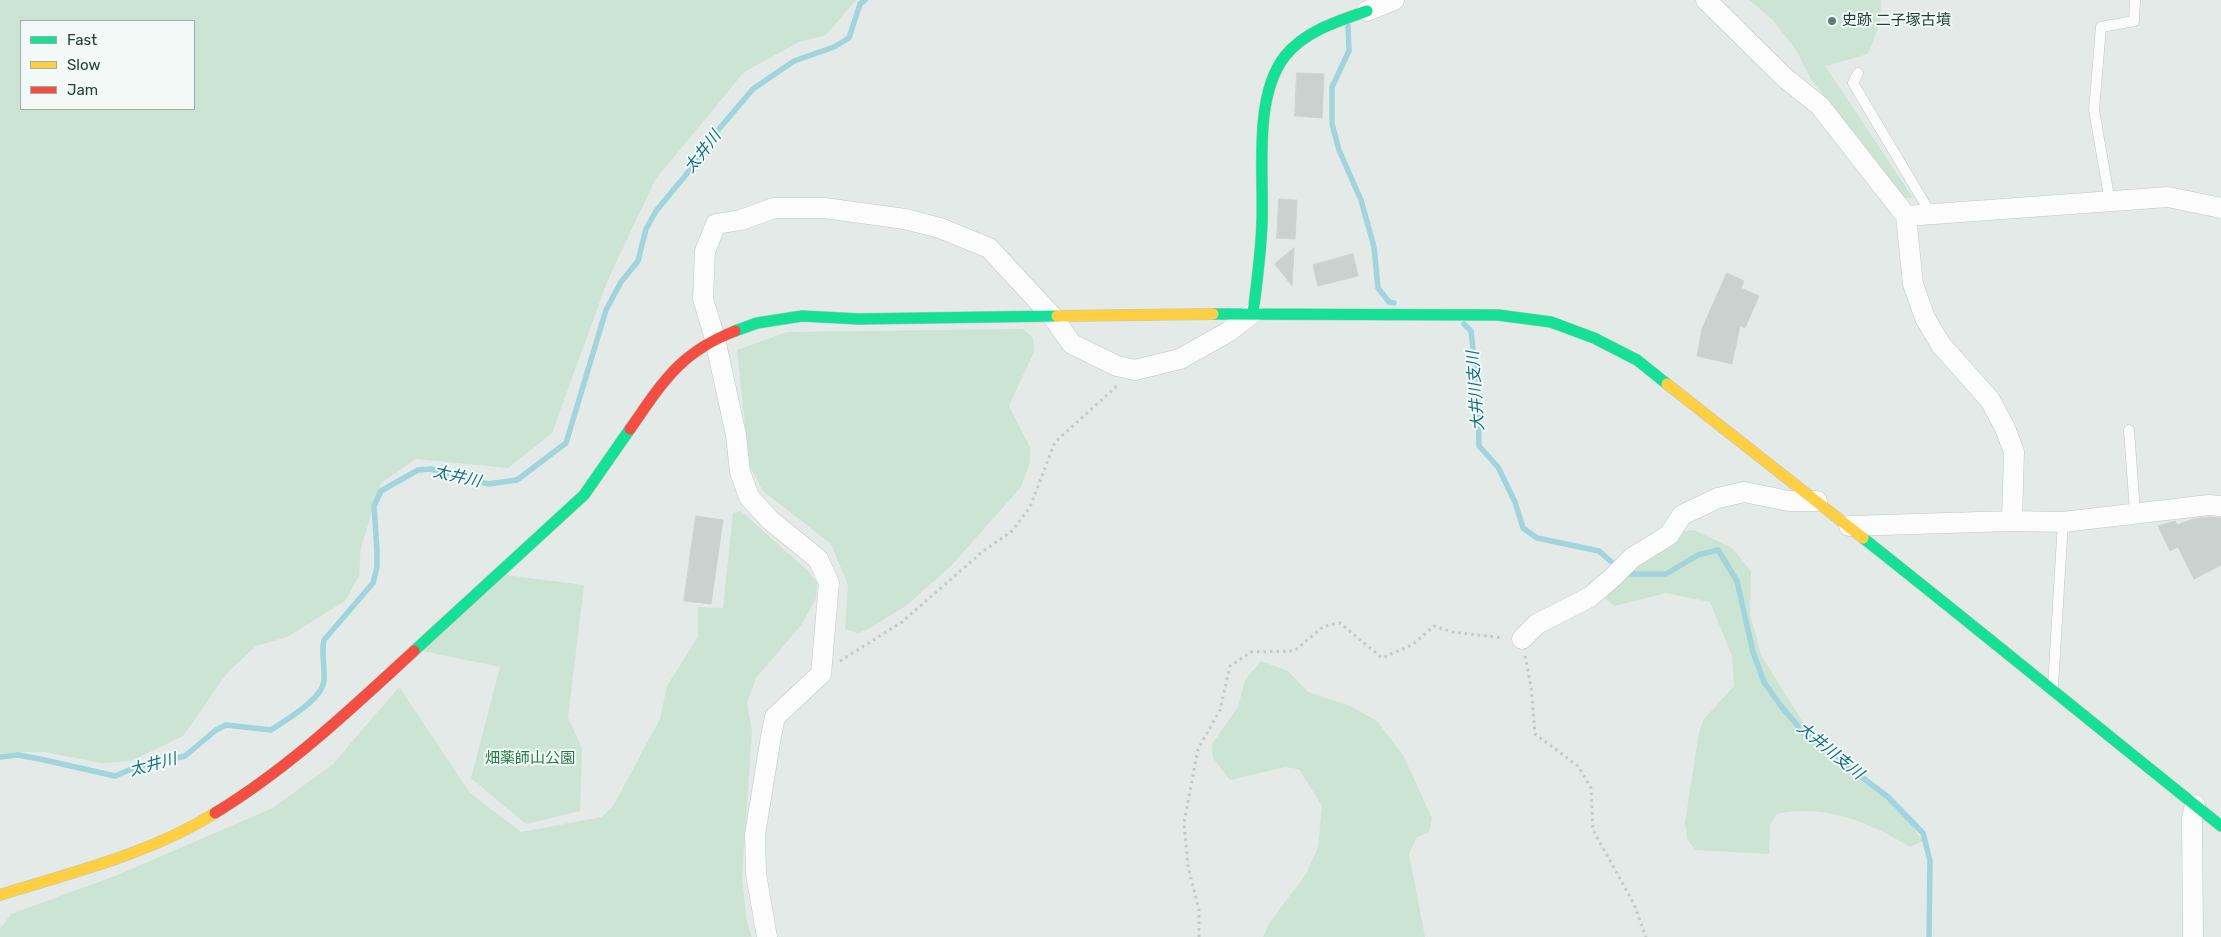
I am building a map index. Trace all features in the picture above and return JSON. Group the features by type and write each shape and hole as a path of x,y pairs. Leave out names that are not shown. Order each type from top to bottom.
{"street":[{"path":"767,937 756,874 755,835 771,736 775,717 821,674 830,583 818,559 770,520 749,497 740,472 736,435 715,339 703,299 705,251 716,224 740,220 774,208 824,208 905,219 940,228 989,248 1052,316 1072,344 1118,366 1135,370 1180,359 1228,332 1253,313 1260,249 1264,119 1267,98 1276,69 1286,55 1313,34 1339,21 1394,0"},
{"path":"1706,0 1784,77 1820,106 1906,216 1913,284 1925,318 1941,345 1990,400 2005,428 2014,452 2012,521"},
{"path":"1906,216 2168,197 2221,208"},
{"path":"0,895 120,857 190,829 251,791 329,729 584,495 668,375 693,352 715,339 757,323 802,316 859,319 1351,312 1498,315 1551,322 1594,338 1637,360 1850,526 2221,826"},
{"path":"1522,639 1537,624 1590,597 1632,558 1669,535 1682,515 1718,498 1744,492 1789,501 1817,501"},
{"path":"1850,526 2012,521 2063,522 2209,504 2221,506"},
{"path":"2194,937 2192,818 2195,805"}],"lane":[{"path":"2110,202 2094,110 2101,27 2134,21 2135,0"},
{"path":"1858,73 1853,83 1931,214"},
{"path":"2129,430 2135,512"},
{"path":"2053,690 2063,522"}],"path":[{"path":"821,674 902,622 982,552 1012,531 1030,507 1055,442 1135,370"},
{"path":"1199,937 1199,910 1188,866 1184,823 1198,749 1220,710 1230,666 1251,652 1294,651 1324,626 1340,623 1382,658 1412,645 1434,626 1453,632 1522,639 1531,686 1535,734 1578,766 1591,788 1593,830 1634,904 1646,937"}],"green space":[{"path":"0,0 856,0 826,35 799,42 744,72 655,180 607,282 552,433 508,468 416,459 381,483 361,547 359,576 345,601 287,637 256,646 227,673 183,736 131,761 101,763 45,752 0,753"},
{"path":"1749,0 1881,0 1880,23 1868,54 1825,66 1913,198 1903,198 1811,79 1796,50 1773,20"},
{"path":"1023,329 1033,338 1034,352 1009,406 1030,447 1030,462 1021,487 951,566 907,605 859,633 845,629 848,585 831,544 763,491 749,465 737,350 787,332"},
{"path":"741,511 809,572 817,583 816,598 802,624 756,678 747,703 752,731 742,877 747,923 752,937 0,937 0,929 11,914 115,876 273,808 333,764 399,687 470,793 521,832 602,817 613,806 660,719 667,686 698,637 698,607 723,608 733,513"},
{"path":"1694,530 1732,548 1751,571 1750,614 1761,655 1817,745 1890,795 1923,841 1910,847 1863,823 1829,813 1812,811 1794,811 1777,814 1770,825 1769,854 1696,850 1687,839 1685,823 1699,732 1704,719 1734,686 1732,656 1710,602 1666,593 1614,606 1604,597 1666,534"},
{"name":"畑薬師山公園","path":"506,575 584,585 568,718 582,748 580,811 526,824 471,778 500,667 423,651"},
{"path":"1261,661 1288,671 1308,692 1350,706 1377,721 1403,755 1432,818 1429,832 1417,837 1409,854 1425,937 1263,937 1270,922 1306,874 1318,848 1322,806 1299,769 1285,767 1230,780 1213,758 1212,744 1238,707 1245,680"}],"building":[{"path":"1297,73 1324,74 1322,118 1295,116"},
{"path":"1279,199 1297,200 1295,239 1277,238"},
{"path":"1294,248 1292,286 1275,264"},
{"path":"1353,254 1358,276 1318,286 1313,265"},
{"path":"1727,273 1744,281 1741,288 1759,296 1745,328 1740,326 1732,364 1697,356 1702,329"},
{"path":"696,516 723,520 711,604 684,601"},
{"path":"2221,518 2221,565 2194,579 2178,547 2170,551 2158,526 2175,521 2177,525 2193,519"}],"waterway":[{"name":"太井川","path":"0,757 18,755 115,776 136,767 185,756 216,730 226,725 271,730 311,702 322,687 324,680 324,640 373,583 377,567 374,506 381,491 418,470 431,469 488,484 517,480 566,443 606,310 621,282 638,261 646,229 656,211 694,165 713,136 753,89 794,61 834,47 849,38 860,4 865,0"},
{"name":"大井川支川","path":"1348,26 1349,51 1332,87 1332,124 1339,150 1361,200 1374,247 1378,288 1389,302 1394,303"},
{"name":"大井川支川","path":"1464,324 1471,331 1478,393 1479,446 1498,467 1515,502 1523,528 1537,538 1599,551 1625,574 1666,574 1698,555 1718,550 1737,581 1753,652 1764,682 1781,706 1803,732 1888,797 1923,833 1930,861 1929,937"}],"traffic: fast":[{"path":"1253,313 1261,234 1264,114 1268,92 1275,73 1293,47 1312,33 1367,11"},
{"path":"1213,314 1498,315 1551,322 1594,338 1637,360 1667,384"},
{"path":"735,331 757,323 802,316 859,319 1057,316"},
{"path":"414,651 584,495 630,429"},
{"path":"1863,538 2221,826"}],"traffic: slow":[{"path":"1057,316 1213,314"},
{"path":"1667,384 1863,538"},
{"path":"0,895 138,851 164,840 215,813"}],"traffic: jam":[{"path":"630,429 663,383 686,359 700,349 735,331"},
{"path":"215,813 268,777 319,737 414,651"}],"place":[{"name":"史跡 二子塚古墳","path":"1832,21"}]}
